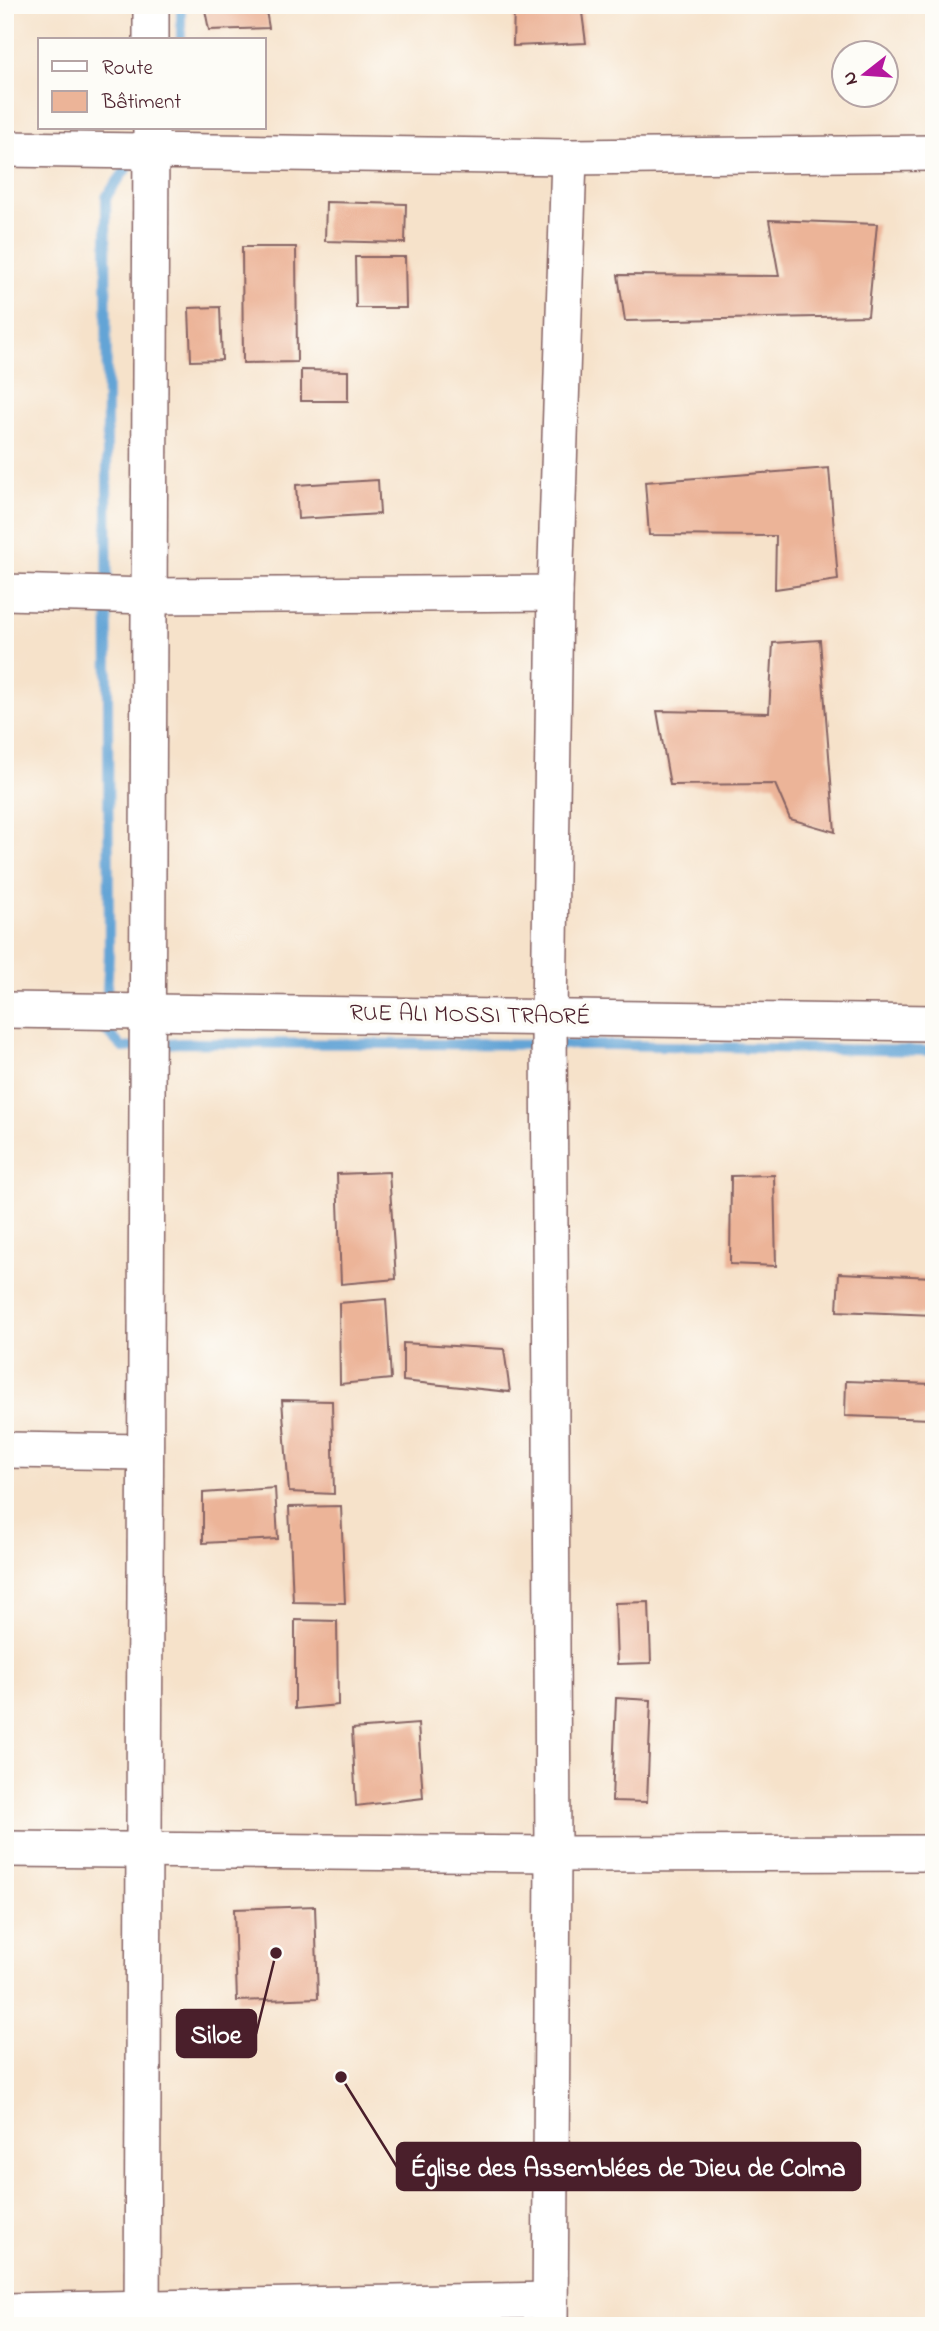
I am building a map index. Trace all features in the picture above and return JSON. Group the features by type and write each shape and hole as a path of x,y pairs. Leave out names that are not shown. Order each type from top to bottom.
{"street":[{"path":"151,5 151,38"},
{"path":"142,2318 151,139"},
{"path":"5,149 151,139 569,157 934,153"},
{"path":"5,2311 142,2318 549,2313 553,1854 549,1017 555,593 569,157"},
{"path":"5,592 149,596 555,593"},
{"name":"RUE ALI MOSSI TRAORÉ","path":"5,1010 934,1023"},
{"path":"5,1450 145,1452"},
{"path":"5,1849 553,1854 934,1853"}],"building":[{"path":"204,5 265,5 269,28 209,30"},
{"path":"514,5 581,5 586,43 513,46"},
{"path":"326,202 406,204 405,243 325,241"},
{"path":"769,220 877,224 868,316 625,321 618,275 779,276"},
{"path":"242,247 296,247 297,362 243,363"},
{"path":"355,257 405,257 406,308 356,308"},
{"path":"220,307 222,360 191,361 189,308"},
{"path":"301,370 348,371 348,401 301,401"},
{"path":"829,468 838,580 775,589 776,536 649,535 645,482"},
{"path":"378,480 380,514 298,519 296,485"},
{"path":"820,640 835,832 790,819 775,784 670,785 657,711 769,713 773,643"},
{"path":"389,1172 396,1279 341,1284 337,1174"},
{"path":"774,1175 776,1266 730,1264 731,1176"},
{"path":"839,1273 934,1277 934,1315 837,1311"},
{"path":"386,1299 391,1379 340,1384 339,1303"},
{"path":"403,1343 504,1349 510,1392 403,1381"},
{"path":"846,1381 933,1384 932,1419 845,1416"},
{"path":"282,1400 332,1401 334,1494 289,1492"},
{"path":"275,1488 278,1539 203,1543 203,1493"},
{"path":"341,1506 345,1603 293,1602 289,1507"},
{"path":"649,1602 651,1663 617,1664 615,1603"},
{"path":"295,1620 337,1621 338,1705 295,1709"},
{"path":"616,1698 651,1700 647,1802 612,1801"},
{"path":"418,1724 423,1798 356,1806 352,1729"},
{"path":"315,1906 318,1998 237,2001 234,1909"}],"waterway":[{"path":"181,5 181,38"},
{"path":"135,157 106,197 109,954 105,1030 123,1048 179,1043 613,1045 934,1051"}],"place":[{"name":"Siloe","path":"276,1953"},
{"name":"Église des Assemblées de Dieu de Colma","path":"341,2077"}]}
